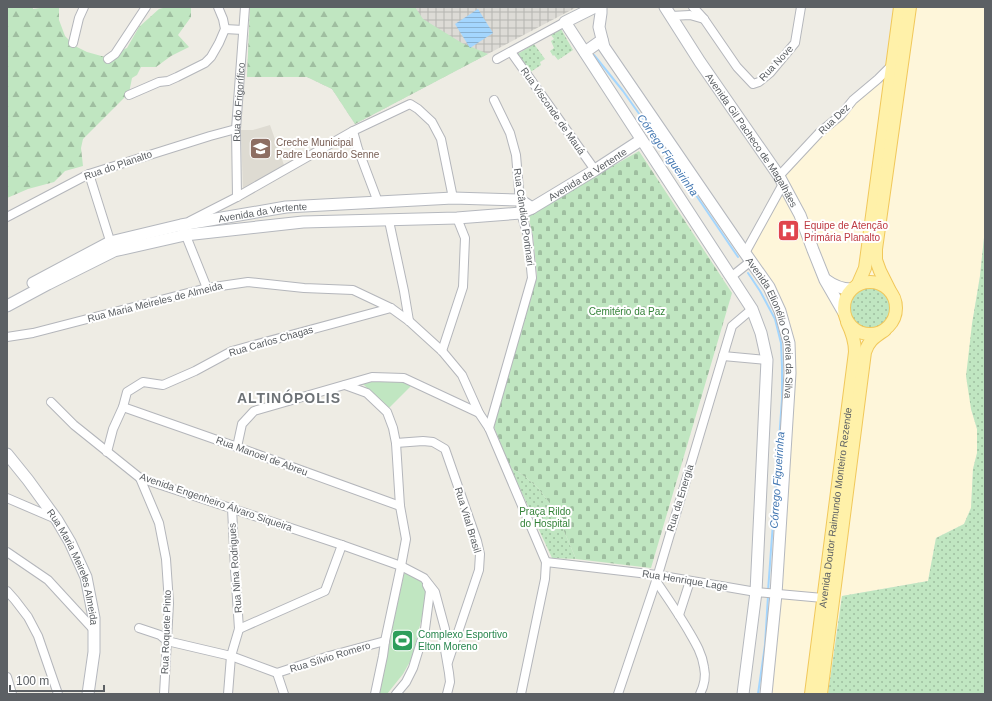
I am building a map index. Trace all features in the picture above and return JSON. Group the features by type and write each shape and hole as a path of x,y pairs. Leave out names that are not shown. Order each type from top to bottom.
{"main road":[{"path":"886,330 879,334 871,335 863,334 854,330 845,317 844,305 846,296 855,287 865,268 900,7"},
{"name":"Avenida Doutor Raimundo Monteiro Rezende","path":"821,694 866,352 868,344 892,324 895,316 895,298 880,272 876,260 876,249 910,7"},
{"path":"855,287 869,282 877,283 890,291"},
{"name":"Avenida Doutor Raimundo Monteiro Rezende","path":"811,694 855,352 854,338 845,317"}],"street":[{"path":"108,59 115,54 146,7"},
{"path":"129,95 159,82 168,81 205,64 211,57 223,36 225,29 218,7"},
{"name":"Rua do Frigorífico","path":"237,197 236,130 245,7"},
{"path":"497,59 595,7"},
{"name":"Avenida Elionélio Correia da Silva","path":"600,7 598,27 604,47 769,287 780,311 789,343 790,373 776,594 766,694"},
{"name":"Rua Nove","path":"668,12 691,10 704,19 737,67 753,84 760,82 796,42 801,7"},
{"path":"73,42 79,18 84,9"},
{"name":"Avenida Gil Pacheco de Magalhães","path":"668,12 700,62 781,180 800,215 825,280 845,317"},
{"name":"Avenida Elionélio Correia da Silva","path":"565,22 752,309 761,333 767,360 756,592 743,694"},
{"path":"225,29 243,30"},
{"path":"585,52 602,40"},
{"name":"Rua Visconde de Mauá","path":"511,52 595,170"},
{"name":"Rua Dez","path":"781,180 820,132 841,115 853,100 892,66"},
{"name":"Rua Cândido Portinari","path":"489,428 532,278 528,236 521,213 516,155 510,132 494,100"},
{"path":"207,288 183,230 237,197 354,131 410,104 432,122 441,139 453,198"},
{"name":"Rua do Planalto","path":"7,217 89,174 116,164 210,136 236,130"},
{"path":"354,131 358,148 378,202"},
{"name":"Avenida da Vertente","path":"183,230 303,222 458,218 521,213 532,208 595,170 642,140"},
{"path":"89,174 112,247"},
{"path":"731,276 748,257 781,180"},
{"name":"Avenida da Vertente","path":"7,298 112,247 286,207 453,198 520,200"},
{"path":"520,200 532,208"},
{"path":"442,351 463,287 465,238 458,218"},
{"path":"388,220 404,291 409,321"},
{"name":"Avenida da Vertente","path":"7,306 112,247"},
{"path":"825,280 844,289 855,287"},
{"name":"Rua Maria Meireles de Almeida","path":"7,337 33,333 207,288 248,282 304,288 353,290 391,308 409,321 442,351 462,375 479,413 489,428 546,562 545,579 521,694"},
{"name":"Rua Carlos Chagas","path":"107,452 114,428 124,407 127,392 143,382 163,385 195,371 232,351 391,308"},
{"name":"Rua da Energia","path":"618,694 657,578 732,326 752,309"},
{"path":"723,356 767,360"},
{"path":"237,447 242,424 254,411 372,377 404,378 479,413"},
{"path":"345,385 367,393 387,412 393,428 396,443 400,506 406,540 375,694"},
{"name":"Avenida Engenheiro Álvaro Siqueira","path":"51,402 74,425 140,478 342,545 401,566 424,578"},
{"name":"Rua Manoel de Abreu","path":"124,407 400,506"},
{"name":"Rua Vital Brasil","path":"396,443 423,441 433,442 446,449 480,554 479,570 448,663"},
{"name":"Rua Maria Meireles Almeida","path":"7,454 57,520 70,542 86,577 94,618 94,652 88,694"},
{"name":"Rua Roquete Pinto","path":"140,478 159,523 166,559 169,603 164,694"},
{"path":"7,498 57,520"},
{"name":"Rua Nina Rodrigues","path":"232,508 239,629"},
{"path":"228,694 231,656 239,629 325,591 342,545"},
{"path":"7,552 48,580 94,630"},
{"name":"Rua Henrique Lage","path":"546,562 657,578 690,581 756,592 823,598"},
{"path":"424,578 435,592 445,629 444,644 450,682 447,694"},
{"path":"399,693 413,668 425,629 430,591 424,578"},
{"path":"657,578 698,647 703,661 705,677 700,694"},
{"path":"679,615 690,581"},
{"path":"7,591 28,617 38,636 58,694"},
{"name":"Rua Sílvio Romero","path":"139,628 160,635 167,641 231,656 277,673 329,656 385,641"},
{"path":"277,673 284,694"},
{"path":"7,677 12,694"}],"shaded area":[{"path":"250,7 577,7 355,124 332,89 307,77 247,77"},
{"path":"914,7 985,7 985,228 980,276 972,324 971,409 977,429 977,454 973,469 971,508 964,524 936,538 928,581 842,596 828,694 766,694 791,373 780,311 745,253 783,184 779,176 892,66"},
{"name":"Creche Municipal Padre Leonardo Senne","path":"270,125 284,165 243,190 241,130 253,130"}],"green space":[{"path":"7,7 33,7 33,9 41,7 59,7 59,20 65,36 75,46 87,52 105,57 127,48 139,27 159,9 167,7 191,7 191,17 178,35 189,47 171,56 156,67 141,67 137,75 132,78 129,93 83,139 81,148 83,166 65,171 54,182 28,189 7,198"},
{"path":"250,7 415,7 423,19 462,43 488,54 355,124 332,89 307,77 247,77"},
{"path":"561,29 573,50 558,60 550,51 554,48 551,41 554,39 551,35"},
{"path":"534,44 545,59 540,62 541,65 529,73 516,55"},
{"name":"Cemitério da Paz","path":"639,151 732,293 651,568 576,559 555,510 538,488 527,478 510,467 494,427 496,414 537,275 533,236 528,215"},
{"path":"985,228 985,694 828,694 842,596 928,581 936,538 964,524 971,508 973,469 977,453 977,429 971,409 966,376"},
{"path":"865,285 875,285 883,289 889,295 893,303 893,313 889,321 883,327 875,331 865,331 857,327 851,321 847,313 847,303 851,295 857,289"},
{"path":"372,379 403,381 413,384 388,409 364,385 355,385"},
{"name":"Praça Rildo do Hospital","path":"510,467 527,478 538,488 555,510 576,559 552,558"},
{"name":"Complexo Esportivo Elton Moreno","path":"406,572 423,581 427,591 421,621 412,658 403,674 387,694 378,694 404,574"}],"water":[{"path":"478,9 493,33 470,48 455,24"}],"waterway":[{"name":"Córrego Figueirinha","path":"594,55 623,91 738,257"},
{"name":"Córrego Figueirinha","path":"748,273 760,291 775,319 781,343 782,399 768,591"},
{"name":"Córrego Figueirinha","path":"758,694 765,645 768,596"}],"place":[{"name":"Creche Municipal Padre Leonardo Senne","path":"260,148"},
{"name":"Equipe de Atenção Primária Planalto","path":"788,231"},
{"name":"Complexo Esportivo Elton Moreno","path":"403,640"}],"district":[{"name":"ALTINÓPOLIS","path":"289,398"}]}
